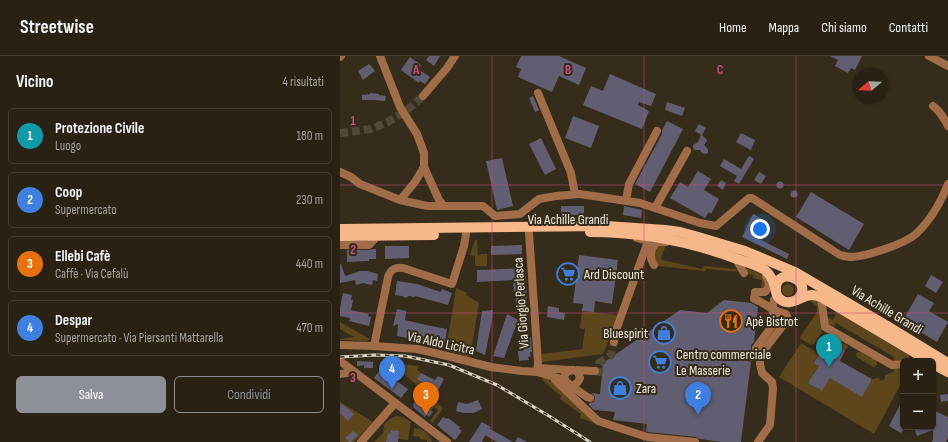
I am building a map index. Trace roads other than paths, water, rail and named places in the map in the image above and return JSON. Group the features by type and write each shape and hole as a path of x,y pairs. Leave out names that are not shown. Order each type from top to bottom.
{"main road":[{"name":"Via Achille Grandi","path":"340,229 606,226 665,230 695,236 745,251 807,278 901,334 923,357"},
{"name":"Via Achille Grandi","path":"652,229 727,248 789,273 908,342 923,357"},
{"name":"Via Achille Grandi","path":"340,236 613,233 659,238 707,248 765,270 770,274 773,281 775,295"},
{"path":"797,300 800,297 802,290 800,282 792,276 784,277 777,283 776,287 775,295 779,299 785,302 791,302 797,300 805,296 812,295 821,297"},
{"name":"Via Achille Grandi","path":"821,297 923,357 948,363"},
{"path":"936,366 948,372"}],"street":[{"path":"380,56 400,107 417,134 424,153 424,167 439,200 444,206"},
{"path":"423,96 447,68 455,56"},
{"path":"929,56 948,66"},
{"path":"538,93 571,173 575,194"},
{"path":"933,106 943,116 948,126"},
{"path":"626,200 628,184 657,131"},
{"path":"655,208 686,151"},
{"path":"400,200 415,182 424,167"},
{"path":"340,172 351,177 360,184 400,200 427,206 483,206 495,216 520,214 539,199 580,194 640,203 700,223 716,226 750,198 752,198 840,255 852,257 875,252 906,240 915,234 933,213 948,184"},
{"name":"Via Giorgio Perlasca","path":"529,233 537,370"},
{"path":"613,233 618,237 638,238 647,242 615,333 614,342"},
{"path":"374,346 390,272 393,269 403,268 452,284 464,246 466,234"},
{"path":"340,245 369,244 378,235"},
{"path":"654,265 651,258 651,252 657,242 668,242 684,246 696,245"},
{"path":"707,248 715,255 737,262 762,273 767,277 770,285 768,289 756,297"},
{"path":"737,262 744,273"},
{"path":"756,297 769,302 775,295"},
{"path":"775,295 772,310 776,319 752,354 797,300"},
{"path":"756,297 772,310 786,314"},
{"path":"821,297 825,327 892,365 900,364"},
{"path":"758,442 770,425 773,388 772,382 762,373 760,354 788,319 786,314"},
{"name":"Via Aldo Licitra","path":"340,345 417,349 491,367 522,371 537,370"},
{"path":"340,361 443,441"},
{"path":"537,370 572,370 595,372"},
{"path":"537,370 568,384 590,398"},
{"path":"572,370 578,372 580,378 576,384 568,384 565,379 567,372 572,370"},
{"path":"340,374 354,372"},
{"path":"552,376 598,421 647,437 695,442"},
{"path":"360,442 395,403"}],"tunnel":[{"path":"340,133 371,129 388,122 406,111 423,96"},
{"path":"595,371 599,372 599,363 611,355 614,342"}],"railway":[{"path":"340,357 374,355 405,356 449,365 497,385 590,442"}],"place":[{"name":"Ard Discount","path":"568,274"},
{"name":"Apè Bistrot","path":"731,321"},
{"name":"Bluespirit","path":"664,333"},
{"name":"Centro commerciale Le Masserie","path":"660,362"},
{"name":"Protezione Civile","path":"829,367"},
{"name":"Zara","path":"620,388"},
{"name":"Despar","path":"392,389"},
{"name":"Ellebi Cafè","path":"426,415"},
{"name":"Coop","path":"698,415"}]}
